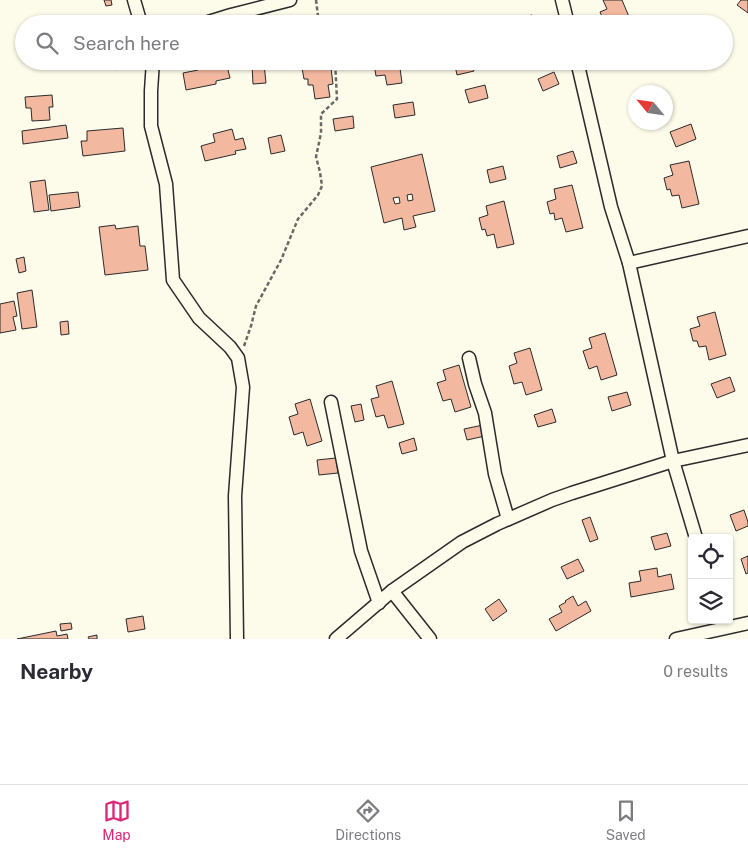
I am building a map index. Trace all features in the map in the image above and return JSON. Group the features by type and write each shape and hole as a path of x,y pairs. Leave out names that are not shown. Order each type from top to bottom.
{"street":[{"path":"134,0 138,15"},
{"path":"231,15 290,0"},
{"path":"562,0 566,15"},
{"path":"152,70 151,126 166,184 173,280 199,318 230,347 238,358 242,387 235,496 237,639"},
{"path":"579,70 611,207 629,263 673,462 695,534"},
{"path":"629,263 748,236"},
{"path":"469,358 485,414 495,474 508,519"},
{"path":"331,402 357,536 378,603"},
{"path":"336,639 392,591 462,542 508,519 572,493 673,462 748,445"},
{"path":"392,591 430,639"},
{"path":"676,639 724,630 748,623"}],"path":[{"path":"316,0 318,15"},
{"path":"238,358 251,326 256,306 281,260 298,219 322,186 316,157 321,133 321,114 337,99 335,70"}],"building":[{"path":"104,0 111,0 112,5 106,6"},
{"path":"603,0 622,0 628,15 601,15 600,12 607,9"},
{"path":"741,0 748,0 748,13 737,5"},
{"path":"198,70 228,70 230,78 216,81 216,84 186,90 183,73"},
{"path":"252,70 265,70 266,83 253,84"},
{"path":"302,70 331,70 333,84 328,85 330,97 315,99 313,85 308,85 308,79 304,79"},
{"path":"375,70 400,70 402,83 387,85 385,75 376,76"},
{"path":"456,70 474,71 457,75"},
{"path":"554,72 559,84 543,91 538,79"},
{"path":"485,85 488,98 469,103 465,90"},
{"path":"52,95 53,107 49,107 50,120 32,121 31,108 26,108 25,97"},
{"path":"413,102 415,115 395,118 393,105"},
{"path":"353,116 354,128 335,131 333,119"},
{"path":"691,124 696,139 676,147 670,132"},
{"path":"66,125 68,138 23,144 22,131"},
{"path":"123,128 125,151 83,156 81,141 87,141 87,131"},
{"path":"232,129 235,140 243,138 246,149 235,151 236,154 205,161 201,146 215,142 213,134"},
{"path":"281,135 285,151 271,154 268,138"},
{"path":"573,151 577,163 560,168 557,156"},
{"path":"422,154 435,211 413,216 416,227 404,230 402,218 384,223 371,167","holes":["412,194 413,200 408,201 407,195","399,197 400,203 395,204 393,198"]},
{"path":"689,161 699,204 682,208 679,195 672,196 670,189 667,190 664,178 673,175 670,165"},
{"path":"503,166 506,179 490,183 487,170"},
{"path":"45,180 49,210 34,212 30,182"},
{"path":"572,185 583,228 566,232 562,218 555,220 554,213 550,214 547,202 556,199 554,189"},
{"path":"78,192 80,207 51,211 49,195"},
{"path":"504,201 514,244 497,248 494,234 487,236 485,229 482,230 479,218 488,215 486,206"},
{"path":"115,225 116,229 138,226 140,246 145,246 148,270 105,275 99,227"},
{"path":"24,257 26,271 19,273 16,259"},
{"path":"32,290 37,327 22,329 17,293"},
{"path":"14,301 17,316 13,317 16,330 0,333 0,304"},
{"path":"715,312 726,355 709,360 706,346 699,347 697,341 693,341 690,329 700,326 697,317"},
{"path":"68,321 69,334 61,335 60,322"},
{"path":"605,333 617,375 601,380 597,366 589,369 583,351 592,348 589,338"},
{"path":"530,348 542,390 526,395 522,382 514,384 509,366 517,363 514,353"},
{"path":"459,365 471,407 455,412 451,399 443,401 437,383 446,380 443,370"},
{"path":"730,377 735,391 717,398 711,384"},
{"path":"392,381 404,424 388,428 384,415 376,417 371,399 379,397 376,386"},
{"path":"627,392 631,405 612,411 608,397"},
{"path":"310,399 322,441 307,446 303,432 294,435 289,417 298,414 295,404"},
{"path":"361,404 364,420 355,422 351,406"},
{"path":"552,409 556,422 538,427 534,415"},
{"path":"483,425 485,436 467,440 464,429"},
{"path":"414,438 417,450 402,454 399,443"},
{"path":"336,458 338,473 319,475 317,460"},
{"path":"744,510 748,526 736,531 730,515"},
{"path":"590,517 598,539 590,542 582,520"},
{"path":"667,533 671,546 655,550 651,537"},
{"path":"748,556 748,573 746,574 741,559"},
{"path":"578,559 584,571 567,579 561,567"},
{"path":"657,568 658,577 671,574 674,589 631,597 629,583 641,581 639,571"},
{"path":"573,596 578,606 586,601 591,611 556,631 549,619 562,612 559,606"},
{"path":"499,599 507,611 493,621 485,609"},
{"path":"143,616 145,629 128,632 126,619"},
{"path":"71,623 72,629 61,631 60,624"},
{"path":"56,631 57,636 67,634 68,639 17,639"},
{"path":"97,635 97,639 89,639 88,637"}]}
